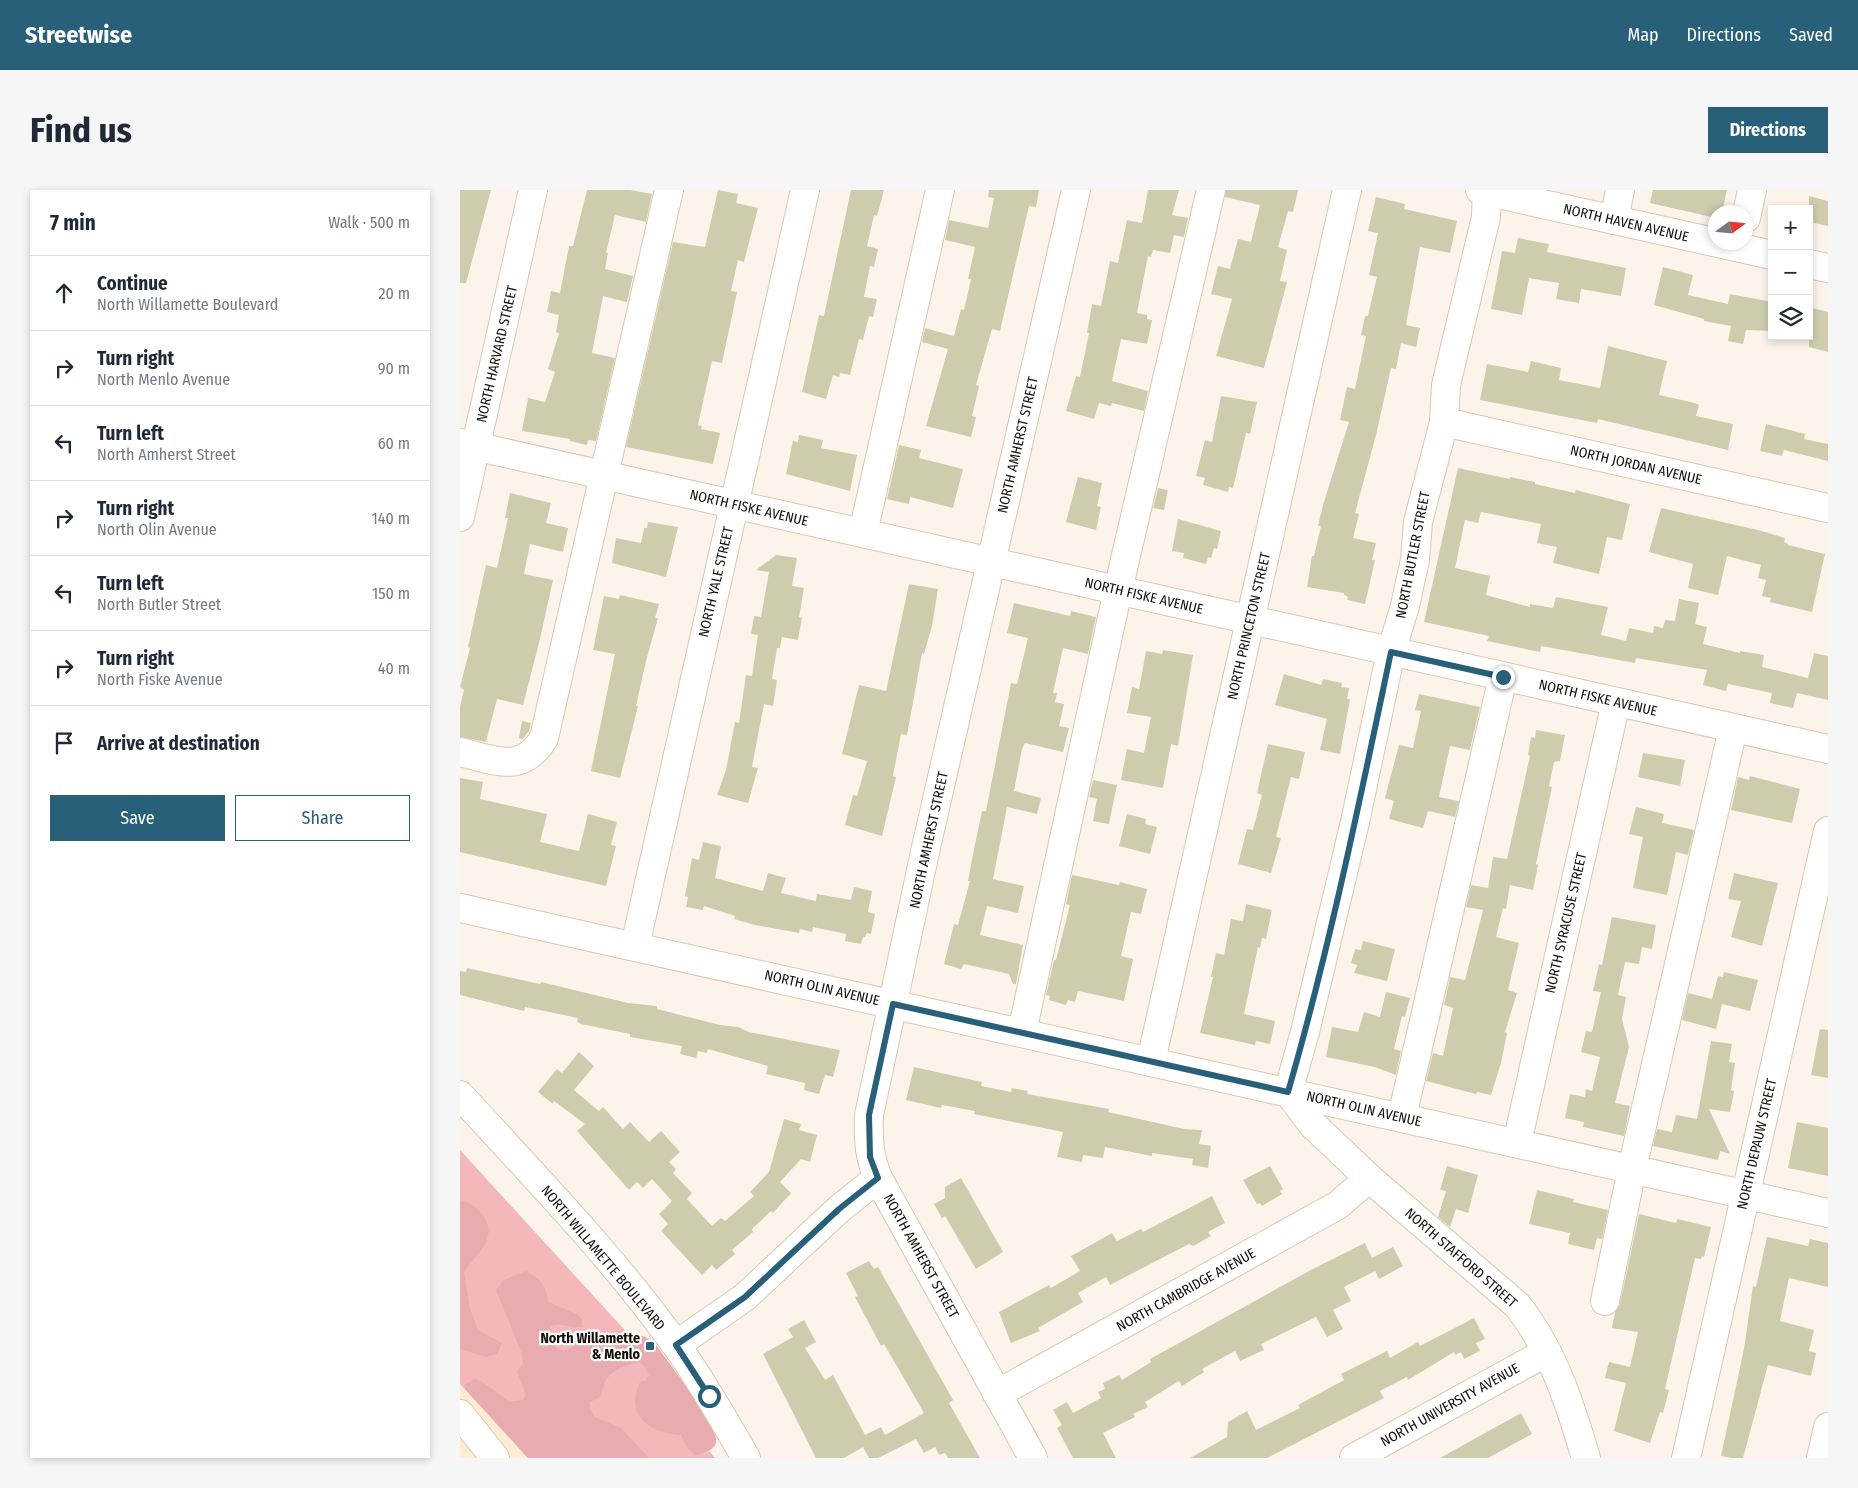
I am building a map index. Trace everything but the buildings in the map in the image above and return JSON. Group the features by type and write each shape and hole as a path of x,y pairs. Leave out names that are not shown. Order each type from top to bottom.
{"street":[{"name":"NORTH HARVARD STREET","path":"460,518 468,445 533,190"},
{"path":"460,752 512,763 533,754 544,738 669,190"},
{"name":"NORTH YALE STREET","path":"635,946 805,190"},
{"path":"863,533 940,190"},
{"name":"NORTH AMHERST STREET","path":"1033,1458 878,1178 870,1157 869,1115 991,562 1076,190"},
{"path":"1022,1032 1118,590 1211,190"},
{"name":"NORTH PRINCETON STREET","path":"1151,1061 1347,190"},
{"path":"1614,220 1620,190"},
{"path":"1749,205 1752,190"},
{"name":"NORTH HAVEN AVENUE","path":"1485,191 1708,239"},
{"name":"NORTH BUTLER STREET","path":"1288,1092 1307,1023 1391,652 1415,560 1418,522 1444,422 1446,385 1486,217 1485,191"},
{"name":"NORTH HAVEN AVENUE","path":"1753,250 1768,255"},
{"path":"1813,265 1828,268"},
{"name":"NORTH JORDAN AVENUE","path":"1444,422 1828,508"},
{"name":"NORTH FISKE AVENUE","path":"468,445 1828,749"},
{"path":"1402,1117 1503,677"},
{"name":"NORTH SYRACUSE STREET","path":"1517,1143 1616,702"},
{"path":"1605,1301 1632,1169 1733,729"},
{"name":"NORTH DEPAUW STREET","path":"1686,1458 1828,831"},
{"name":"NORTH OLIN AVENUE","path":"460,908 1828,1213"},
{"name":"NORTH STAFFORD STREET","path":"1288,1092 1312,1124 1368,1178 1517,1305 1531,1323 1547,1352 1573,1414 1586,1458"},
{"name":"NORTH WILLAMETTE BOULEVARD","path":"460,1095 594,1243 676,1345 746,1458"},
{"path":"676,1345 745,1297 839,1209 878,1178"},
{"name":"NORTH CAMBRIDGE AVENUE","path":"997,1394 1338,1205 1368,1178"},
{"name":"NORTH UNIVERSITY AVENUE","path":"1354,1458 1547,1352"},
{"path":"461,1420 495,1458"}],"shaded area":[{"path":"460,1150 643,1350 704,1454 709,1451 715,1458 528,1458 460,1384"},
{"path":"460,1200 479,1210 487,1222 488,1237 485,1244 464,1272 470,1309 478,1330 502,1343 497,1354 486,1357 460,1349"},
{"path":"526,1271 542,1283 548,1302 577,1314 582,1319 582,1327 551,1326 551,1340 560,1350 570,1348 579,1342 588,1343 597,1349 606,1347 632,1334 647,1338 657,1346 708,1419 716,1438 713,1448 706,1453 695,1455 687,1448 681,1435 659,1431 643,1420 635,1404 636,1394 640,1382 646,1380 649,1375 643,1365 638,1362 613,1372 606,1380 600,1397 590,1402 589,1408 595,1417 621,1428 649,1458 528,1458 466,1390 464,1385 474,1379 481,1381 510,1402 523,1400 526,1395 517,1371 523,1364 522,1354 496,1290 504,1280"},
{"path":"460,1384 466,1390 528,1458 460,1458"}],"place":[{"name":"North Willamette & Menlo","path":"650,1346"}],"route":[{"path":"709,1396 676,1345 745,1297 839,1209 878,1178 870,1157 868,1138 869,1115 893,1004 1288,1092 1305,1032 1391,652 1503,677"}]}
